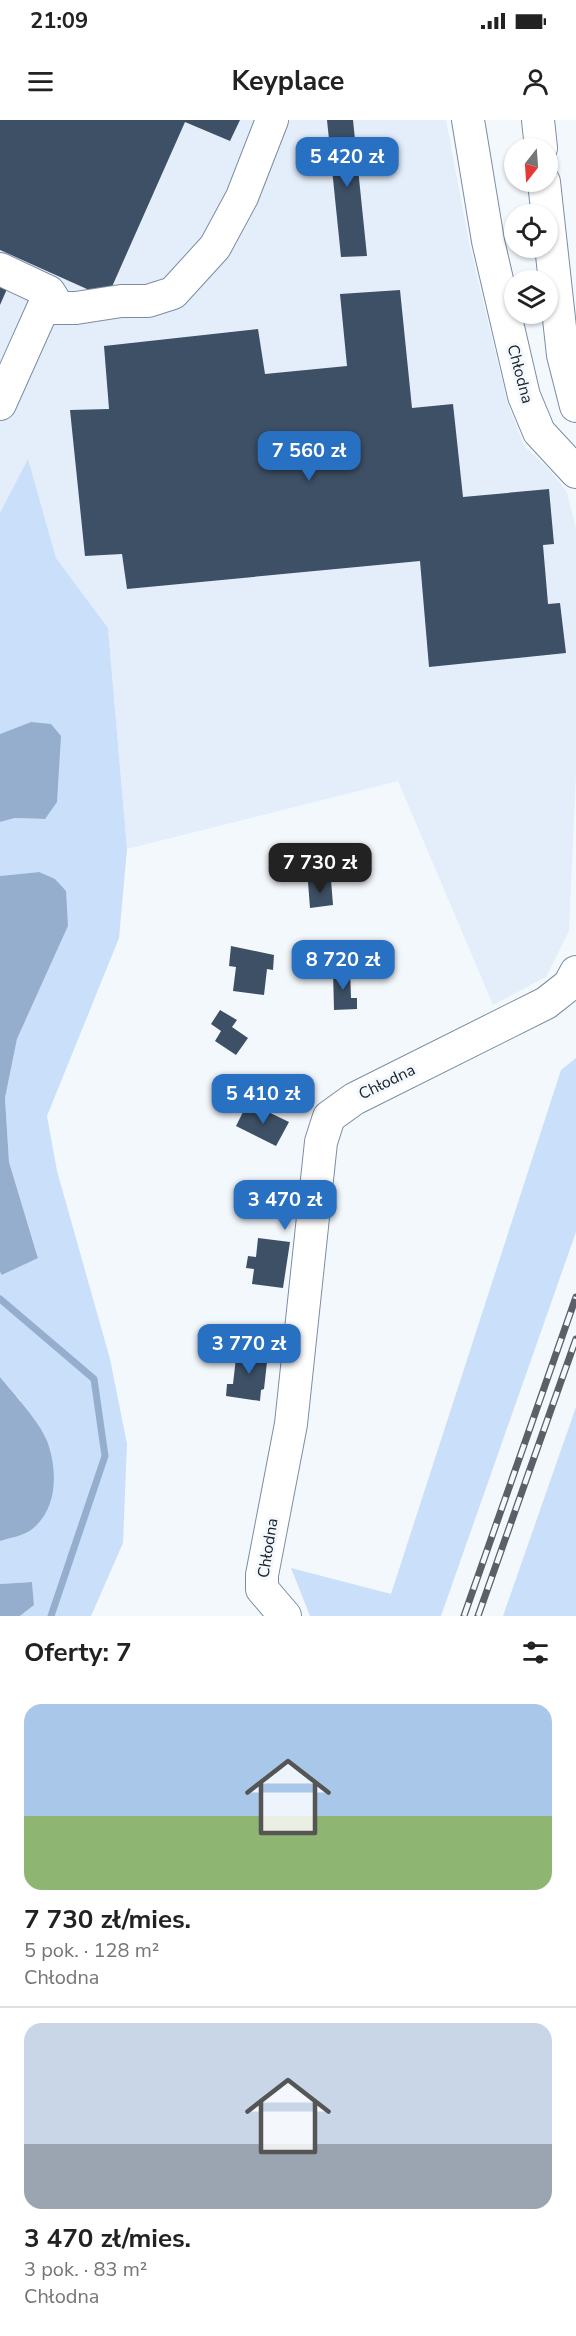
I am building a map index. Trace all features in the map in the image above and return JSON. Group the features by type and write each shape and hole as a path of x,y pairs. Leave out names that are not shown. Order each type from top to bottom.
{"street":[{"path":"0,404 43,308 121,300 148,301 172,293 215,247 242,197 272,120"},
{"name":"Chłodna","path":"468,120 488,241 524,396 539,432 576,472"},
{"path":"538,120 540,138"},
{"path":"545,192 563,354 576,406"},
{"path":"0,269 49,292 59,308"},
{"name":"Chłodna","path":"285,1616 262,1589 262,1575 291,1424 314,1191 321,1142 329,1117 354,1099 546,1003 569,985 576,972"}],"shaded area":[{"path":"0,120 446,120 469,242 507,401 524,446 548,468 567,492 576,528 576,776 569,931 546,977 493,1005 398,781 127,849 108,628 56,558 28,460 0,513"},
{"path":"28,459 56,558 108,628 127,849 119,938 47,1116 57,1171 110,1359 127,1444 123,1543 91,1616 20,1616 34,1605 32,1582 0,1584 0,1541 30,1530 21,1401 0,1377 0,1272 3,1275 38,1257 9,1162 5,1098 17,1039 68,926 39,872 0,876 0,822 15,818 45,819 31,722 0,734 0,513"},
{"path":"31,722 51,724 61,736 57,802 45,819 15,818 0,822 0,734"},
{"path":"39,872 55,879 66,891 68,926 17,1039 5,1098 9,1162 38,1258 2,1275 0,1272 0,876"},
{"path":"576,1058 576,1232 441,1616 310,1616 291,1568 391,1594 561,1070"},
{"path":"0,1377 43,1433 51,1452 54,1477 51,1501 40,1522 28,1532 0,1541"},
{"path":"576,1407 576,1616 503,1616"},
{"path":"32,1582 34,1605 20,1616 0,1616 0,1584"}],"building":[{"path":"0,120 240,120 230,141 185,122 107,298 0,250"},
{"path":"327,120 353,120 367,256 341,257"},
{"path":"0,275 11,280 0,305"},
{"path":"400,290 412,408 453,404 463,497 549,489 554,544 543,545 548,604 560,603 566,653 429,667 420,561 127,589 122,554 85,556 70,410 109,409 104,346 258,329 265,374 347,366 340,294"},
{"path":"331,880 333,905 310,908 308,882"},
{"path":"231,946 274,955 273,970 267,969 264,995 233,991 236,967 229,966"},
{"path":"333,970 350,970 351,998 357,998 357,1009 334,1010"},
{"path":"220,1010 237,1020 232,1027 248,1038 236,1055 215,1041 221,1031 211,1024"},
{"path":"245,1108 259,1115 262,1109 289,1122 276,1146 236,1126"},
{"path":"258,1238 290,1242 283,1288 252,1284 254,1269 246,1268 248,1256 256,1257"},
{"path":"237,1349 268,1353 264,1389 261,1390 260,1401 226,1396 227,1384 233,1384"}],"waterway":[{"path":"0,1299 94,1379 105,1456 51,1616"}],"railway":[{"path":"464,1616 576,1297"},
{"path":"478,1616 576,1339"}]}
